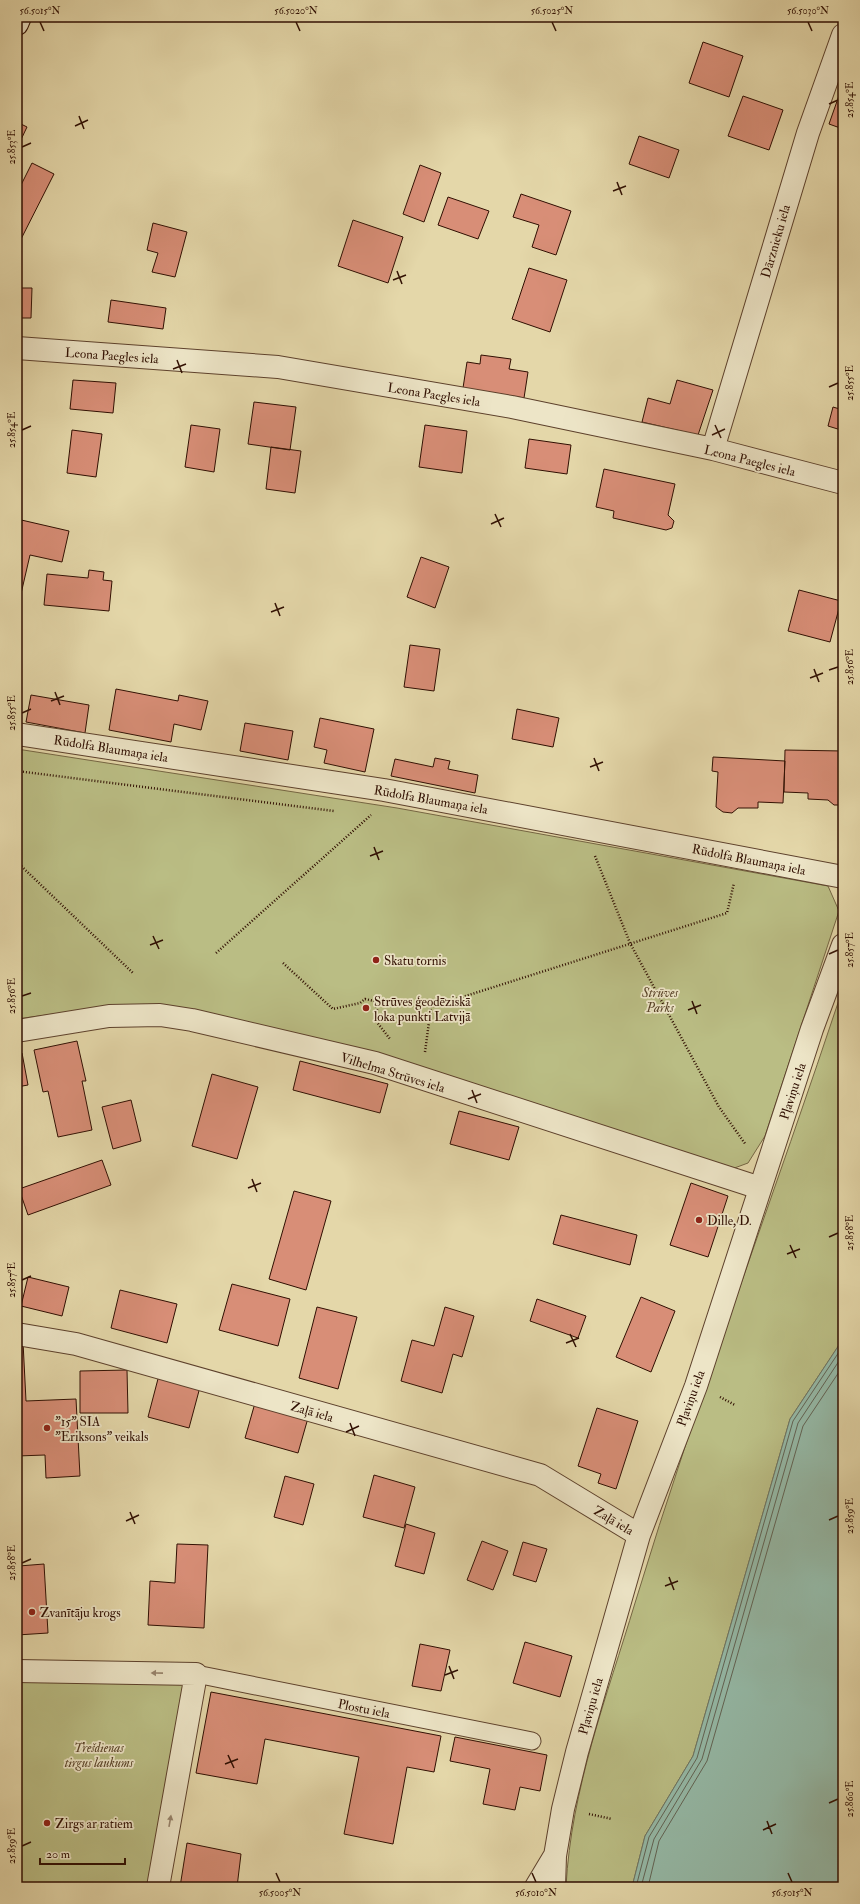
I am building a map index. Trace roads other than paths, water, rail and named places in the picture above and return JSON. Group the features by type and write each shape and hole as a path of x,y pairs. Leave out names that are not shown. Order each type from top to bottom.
{"street":[{"path":"17,24 20,17"},
{"name":"Dārznieku iela","path":"713,449 808,133 843,35"},
{"name":"Leona Paegles iela","path":"17,348 278,367 512,407 713,449 843,483"},
{"name":"Rūdolfa Blaumaņa iela","path":"17,734 384,790 843,877"},
{"name":"Pļaviņu iela","path":"554,1887 555,1856 563,1809 577,1752 639,1535 696,1386 812,1029 843,945"},
{"name":"Vilhelma Strūves iela","path":"17,1031 109,1016 160,1015 192,1020 367,1062 760,1188"},
{"name":"Zaļā iela","path":"17,1334 76,1344 540,1475 639,1535"},
{"name":"Plostu iela","path":"17,1671 196,1674"},
{"path":"158,1887 196,1674"},
{"name":"Pļaviņu iela","path":"536,1887 555,1856"}],"lane":[{"name":"Plostu iela","path":"196,1674 532,1741"}],"water":[{"path":"843,1339 843,1887 632,1887 645,1836 693,1756 790,1419"}],"place":[{"name":"Skatu tornis","path":"376,960"},
{"name":"Strūves ģeodēziskā loka punkti Latvijā","path":"366,1008"},
{"name":"Dille, D.","path":"699,1220"},
{"name":"\"15\" SIA \"Eriksons\" veikals","path":"47,1428"},
{"name":"Zvanītāju krogs","path":"32,1612"},
{"name":"Zirgs ar ratiem","path":"47,1823"}],"park label":[{"name":"Strūves Parks","path":"660,1000"},
{"name":"Trešdienas tirgus laukums","path":"99,1754"}]}
